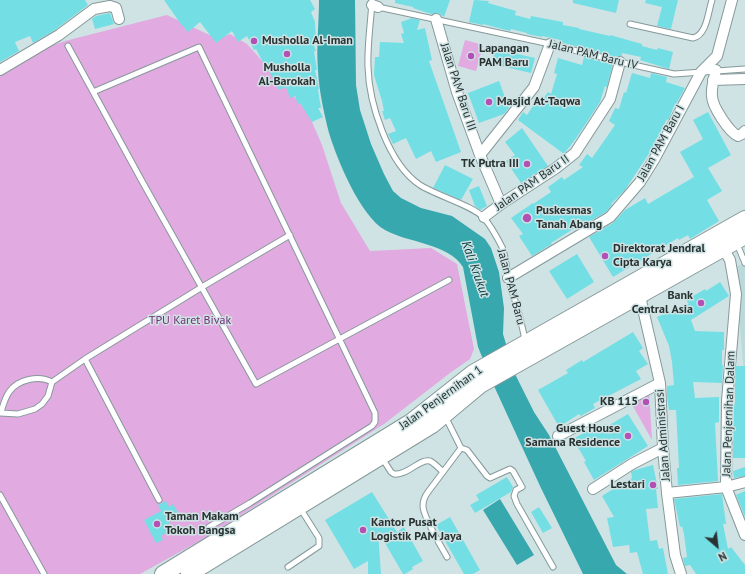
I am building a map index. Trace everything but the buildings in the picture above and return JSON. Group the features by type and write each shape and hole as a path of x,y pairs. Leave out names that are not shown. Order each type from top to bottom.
{"main road":[{"name":"Jalan Penjernihan 1","path":"521,352 640,296 737,235"},
{"name":"Jalan Penjernihan 1","path":"163,574 190,568 206,555 521,352 737,235"},
{"name":"Jalan Penjernihan 1","path":"206,555 299,506 432,425 445,415 477,379"}],"street":[{"name":"Jalan PAM Baru I","path":"508,278 610,217 640,182 655,158 701,72 717,56 732,0"},
{"path":"0,70 59,35 91,5 116,8 119,19"},
{"name":"Jalan PAM Baru III","path":"436,19 458,92 480,155 501,204"},
{"name":"Jalan PAM Baru III","path":"480,155 534,87 550,44"},
{"name":"Jalan PAM Baru II","path":"484,217 556,168 575,153 610,99 620,62"},
{"path":"745,79 714,75 712,97 721,116 734,134 738,136 745,131"},
{"name":"Jalan Penjernihan Dalam","path":"737,235 730,260 736,294 727,401 730,418 726,487 745,535"},
{"name":"Jalan Administrasi","path":"640,296 660,384 667,493 675,555 681,574"},
{"path":"558,436 660,384"},
{"path":"592,489 632,464 663,448"},
{"path":"726,487 745,482"},
{"name":"Jalan Penjernihan Dalam","path":"667,493 726,487"}],"lane":[{"path":"630,24 693,38 698,37 702,33 712,0"},
{"name":"Jalan PAM Baru IV","path":"374,4 674,74 701,72 714,75 745,69"},
{"name":"Jalan PAM Baru","path":"374,4 368,67 376,115 398,163 406,173 420,185 484,217 502,247 521,352"},
{"path":"68,46 256,384 449,280"},
{"path":"93,92 199,47 375,413 375,422 372,426 209,527"},
{"path":"52,382 46,378 37,378 28,380 10,390 5,398 1,413 18,414 36,409 48,396 52,382 85,358 290,235"},
{"path":"737,235 745,263"},
{"path":"85,358 160,500"},
{"path":"445,415 461,448 467,450 487,476 490,478 510,469 512,471 522,487 516,490 514,496 516,504 553,567"},
{"path":"447,557 429,524 423,507 424,497 442,471 461,448"},
{"path":"381,456 391,472 394,474 404,473 427,461 431,462 442,471"},
{"path":"0,495 44,574"},
{"path":"288,567 319,546 320,542 299,506"}],"shaded area":[{"path":"745,262 745,386 735,268"}],"green space":[{"name":"TPU Karet Bivak","path":"167,15 218,39 230,34 247,44 298,101 309,115 322,145 341,203 370,251 431,248 457,264 474,349 470,359 384,424 205,538 140,574 0,574 0,72 44,48 65,41"},
{"name":"Lapangan PAM Baru","path":"465,40 483,45 476,71 458,66"},
{"path":"649,391 652,440 630,401"}],"water":[{"name":"Kali Krukut","path":"319,0 355,0 356,85 360,110 371,144 393,191 401,198 421,208 452,216 485,239 491,248 499,272 504,308 503,334 515,374 534,412 549,435 616,565 627,574 583,574 540,486 494,386 478,347 463,267 456,259 438,248 385,230 367,213 358,200 338,157 329,133 324,110 317,53"},
{"path":"500,499 534,555 517,565 483,510"}],"place":[{"name":"Musholla Al-Iman","path":"254,41"},
{"name":"Musholla Al-Barokah","path":"287,54"},
{"name":"Lapangan PAM Baru","path":"471,56"},
{"name":"Masjid At-Taqwa","path":"489,102"},
{"name":"TK Putra III","path":"527,164"},
{"name":"Puskesmas Tanah Abang","path":"527,218"},
{"name":"Direktorat Jendral Cipta Karya","path":"605,256"},
{"name":"Bank Central Asia","path":"701,303"},
{"name":"KB 115","path":"646,402"},
{"name":"Guest House Samana Residence","path":"628,436"},
{"name":"Lestari","path":"653,485"},
{"name":"Taman Makam Tokoh Bangsa","path":"157,524"},
{"name":"Kantor Pusat Logistik PAM Jaya","path":"363,530"}]}
